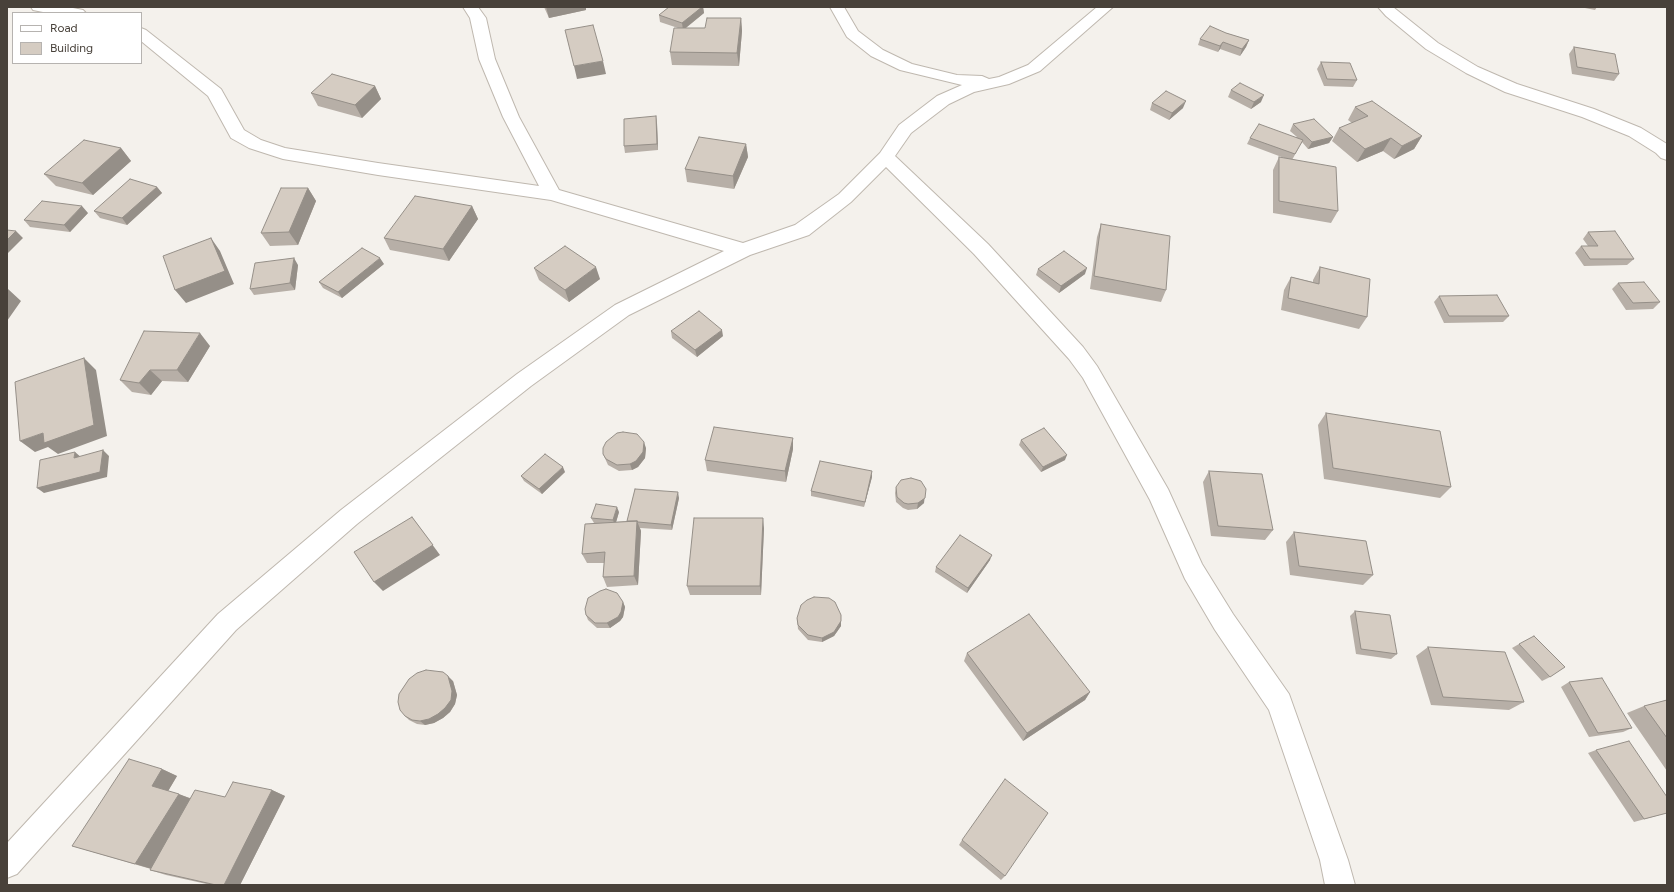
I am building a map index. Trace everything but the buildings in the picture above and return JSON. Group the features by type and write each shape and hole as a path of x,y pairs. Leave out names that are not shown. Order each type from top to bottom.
{"street":[{"path":"38,7 71,12"},
{"path":"470,7 478,18 488,59 511,117 552,194"},
{"path":"837,7 852,34 877,53 906,67 957,80 1003,81"},
{"path":"7,864 227,622 349,517 524,380 622,310 743,250 802,230 845,198 886,157 905,129 943,100 969,88 1003,81 1034,68 1106,7"},
{"path":"1386,7 1391,13 1432,46 1472,70 1510,88 1588,113 1635,132 1662,149 1667,154"},
{"path":"142,33 214,93 237,134 255,144 283,153 378,169 552,194 743,250"},
{"path":"886,157 981,249 1076,353 1090,372 1160,496 1193,571 1224,622 1280,703 1334,860 1340,885"}]}
